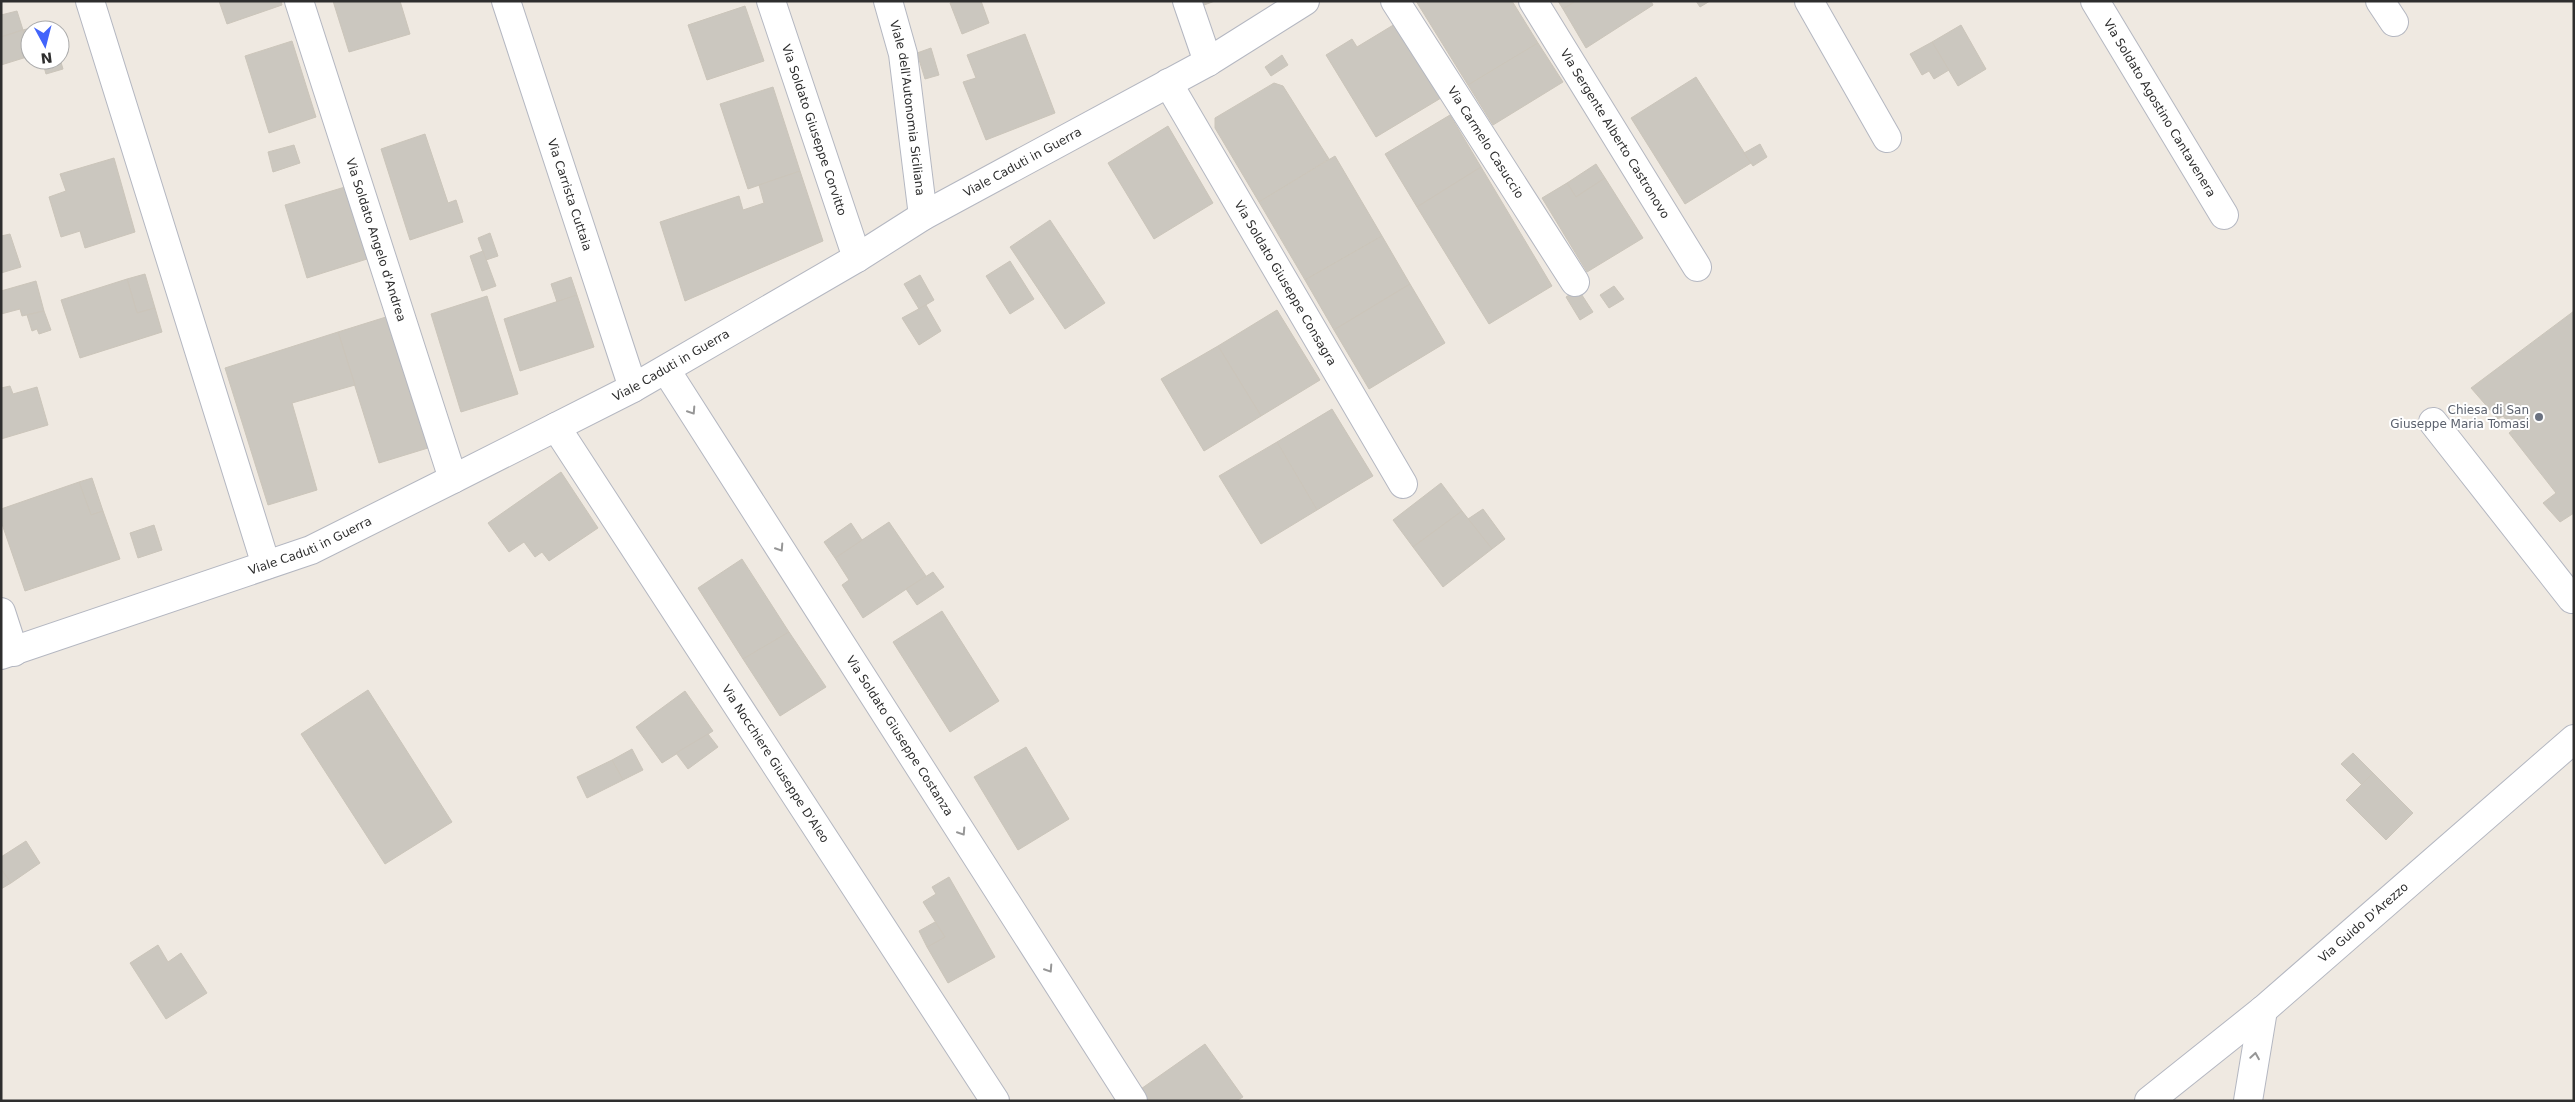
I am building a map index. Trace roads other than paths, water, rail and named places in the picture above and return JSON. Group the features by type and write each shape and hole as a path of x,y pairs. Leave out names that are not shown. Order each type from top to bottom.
{"street":[{"path":"90,1 266,565"},
{"name":"Via Soldato Angelo d'Andrea","path":"299,1 453,479"},
{"name":"Via Carrista Cuttaia","path":"506,1 633,388"},
{"name":"Via Soldato Giuseppe Corvitto","path":"770,1 857,258"},
{"name":"Viale dell'Autonomia Siciliana","path":"888,1 903,54 923,216"},
{"path":"1187,1 1208,62"},
{"name":"Viale Caduti in Guerra","path":"8,653 311,550 453,479 666,370 857,258 923,216 1208,62 1305,1"},
{"name":"Via Carmelo Casuccio","path":"1395,1 1576,282"},
{"name":"Via Sergente Alberto Castronovo","path":"1533,1 1697,267"},
{"path":"1809,1 1887,138"},
{"name":"Via Soldato Agostino Cantavenera","path":"2095,1 2224,215"},
{"name":"Via Soldato Giuseppe Consagra","path":"1168,83 1403,484"},
{"name":"Via Soldato Giuseppe Costanza","path":"666,370 1133,1101"},
{"path":"2433,422 2572,599 2574,598"},
{"name":"Via Nocchiere Giuseppe D'Aleo","path":"556,427 995,1101"},
{"path":"1,612 8,653"},
{"name":"Via Guido D'Arezzo","path":"2149,1101 2263,1010 2574,739"},
{"path":"2248,1101 2263,1010"}],"place":[{"name":"Chiesa di San Giuseppe Maria Tomasi","path":"2539,417"}]}
